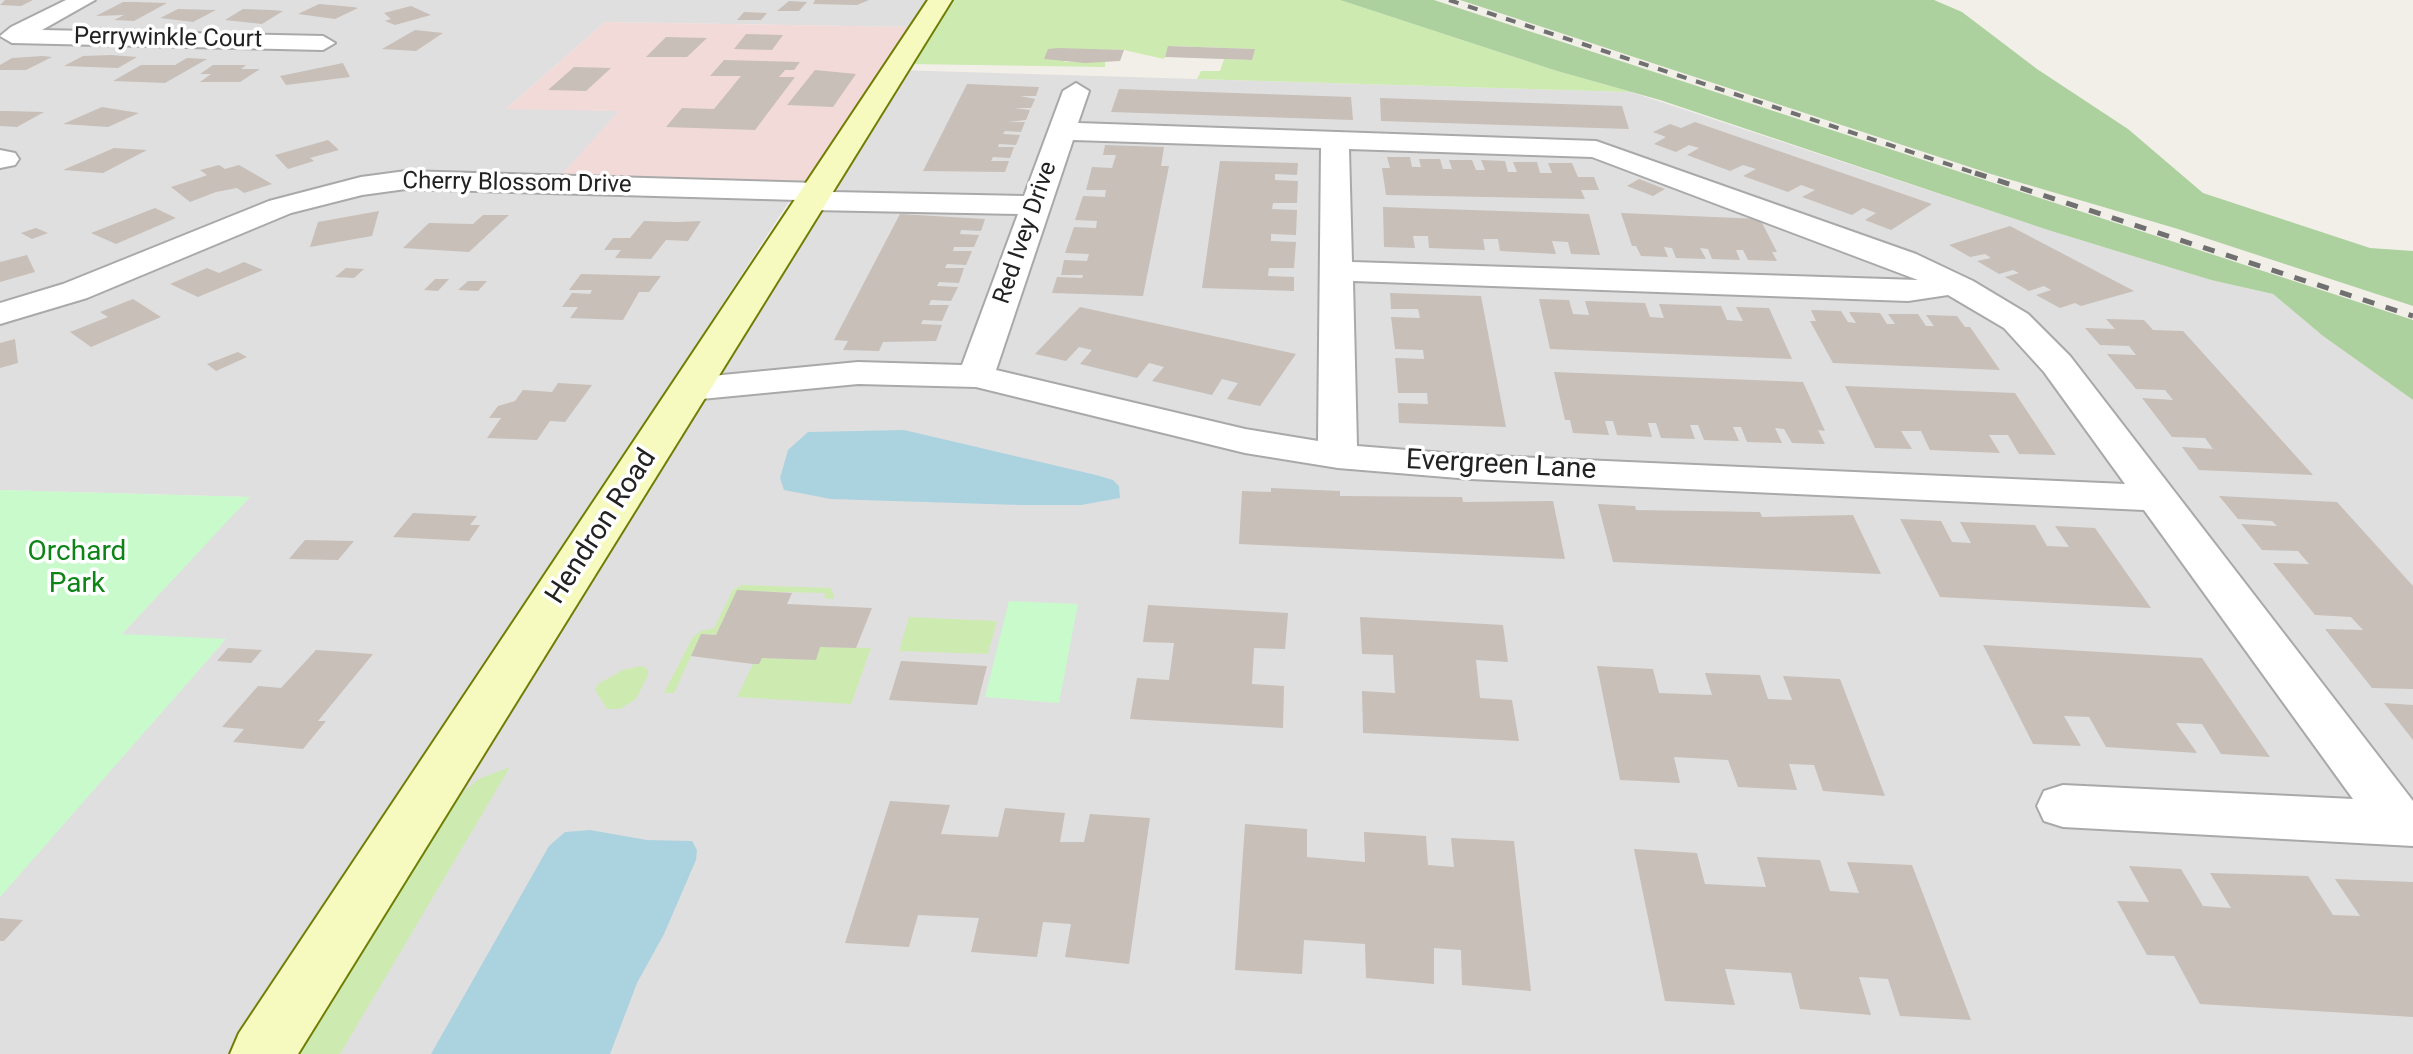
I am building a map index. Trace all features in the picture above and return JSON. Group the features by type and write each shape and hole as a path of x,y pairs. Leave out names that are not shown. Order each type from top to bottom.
{"street":[{"path":"6,39 84,0"},
{"name":"Hendron Road","path":"262,1054 940,0"},
{"name":"Perrywinkle Court","path":"6,39 323,43"},
{"name":"Red Ivey Drive","path":"976,376 1076,91"},
{"path":"1062,131 1596,149 1905,261 1952,284 2016,321 2057,364 2153,498 2406,824"},
{"path":"1335,139 1338,456"},
{"name":"Cherry Blossom Drive","path":"0,314 75,291 280,207 361,186 406,180 1037,199"},
{"path":"1337,271 1908,291 1952,284"},
{"name":"Evergreen Lane","path":"704,370 724,383 858,373 976,376 1245,441 1338,456 1470,467 2153,498"},
{"path":"2063,806 2406,824"}],"shaded area":[{"path":"0,0 930,0 912,27 605,22 507,108 620,111 554,183 792,197 235,1054 0,1054 0,896 225,640 121,635 249,497 0,490"},
{"path":"605,22 912,27 799,198 554,183 619,111 506,109"},
{"path":"896,70 1631,92 2048,230 2211,280 2273,294 2323,336 2413,400 2413,1054 263,1054"}],"green space":[{"path":"949,0 1340,0 1631,92 1197,79 1201,71 1220,71 1224,59 1252,60 1254,49 1169,46 1164,59 1124,50 1057,49 1065,62 1105,61 1105,67 908,64"},
{"path":"1340,0 1434,0 2413,320 2413,400 2323,336 2273,294 2211,280 2048,230 1660,100 1557,71"},
{"path":"1460,0 1934,0 1962,12 2037,69 2128,129 2203,193 2370,248 2413,251 2413,306 2178,229 1991,174"},
{"name":"Orchard Park","path":"0,490 250,497 122,634 226,639 0,897"},
{"path":"742,585 830,588 834,595 833,599 824,598 826,593 737,591 716,635 701,634 674,693 664,693 693,637 714,628 733,590"},
{"path":"1009,601 1078,604 1059,703 985,697"},
{"path":"909,617 997,621 988,654 899,651"},
{"path":"820,647 871,648 851,704 737,697 753,664 759,664 762,658 815,660"},
{"path":"641,666 648,669 648,675 636,699 620,709 607,709 595,690 598,684 623,670"},
{"path":"510,767 340,1054 292,1054 445,807 479,779"}],"water":[{"path":"904,430 1113,480 1119,486 1120,498 1081,505 1020,505 831,499 784,490 780,478 788,450 808,432"},
{"path":"590,830 647,840 692,841 697,850 696,860 664,934 637,983 610,1054 431,1054 549,846 565,832"}],"building":[{"path":"5,0 33,0 21,6 0,5"},
{"path":"815,0 869,0 857,5 813,4"},
{"path":"789,1 807,2 799,11 777,11"},
{"path":"123,2 167,3 134,21 114,20 124,15 96,16"},
{"path":"319,4 358,8 335,19 298,14"},
{"path":"411,6 431,15 395,25 385,21 391,19 384,13"},
{"path":"178,9 216,10 193,22 160,18"},
{"path":"243,9 283,11 262,24 225,20"},
{"path":"744,12 767,13 761,20 737,20"},
{"path":"415,30 443,33 416,51 382,49"},
{"path":"746,34 783,35 772,50 734,49"},
{"path":"666,37 707,38 687,57 646,57"},
{"path":"1168,46 1255,49 1252,60 1165,57"},
{"path":"1048,49 1124,50 1120,61 1085,63 1044,59"},
{"path":"83,56 137,57 118,68 64,66"},
{"path":"52,57 26,70 0,70 0,65 12,58"},
{"path":"187,58 207,59 165,83 113,81 141,65 175,65"},
{"path":"724,60 800,62 794,70 785,70 779,77 795,77 755,130 666,127 682,108 714,109 741,76 710,76"},
{"path":"343,63 350,77 286,85 280,76"},
{"path":"213,65 246,65 241,69 260,69 240,82 200,82 211,74 200,74"},
{"path":"574,67 611,68 586,91 548,90"},
{"path":"815,70 856,74 833,107 787,105"},
{"path":"967,84 1039,87 1036,96 1020,96 1035,99 1031,108 1014,108 1030,110 1026,120 1008,122 1025,122 1021,132 1005,131 1003,134 1020,135 1016,145 999,144 998,147 1014,147 1010,158 993,157 991,161 1009,161 1005,172 923,171"},
{"path":"1119,89 1351,97 1353,120 1111,112"},
{"path":"1380,98 1622,106 1629,129 1381,121"},
{"path":"102,107 139,113 108,127 63,124"},
{"path":"0,111 44,112 17,127 0,126"},
{"path":"1695,122 1932,204 1891,230 1865,220 1876,213 1863,208 1852,215 1802,197 1815,190 1801,185 1788,192 1743,176 1756,169 1743,165 1730,171 1687,155 1699,148 1689,145 1676,152 1654,144 1666,137 1653,132 1670,124 1681,128"},
{"path":"328,140 339,150 310,158 314,161 288,169 275,155"},
{"path":"1105,145 1164,147 1161,166 1169,166 1143,296 1052,293 1057,277 1082,278 1083,275 1061,275 1064,260 1087,261 1089,254 1065,253 1074,227 1096,228 1097,221 1075,220 1083,196 1105,197 1106,190 1086,190 1092,167 1112,168 1116,155 1103,155"},
{"path":"114,148 147,150 103,173 63,170"},
{"path":"1387,157 1410,157 1412,167 1421,167 1419,159 1440,159 1443,169 1452,169 1449,160 1472,160 1476,170 1485,170 1481,160 1505,161 1508,172 1517,172 1513,162 1537,162 1540,173 1552,173 1548,163 1572,163 1578,177 1594,177 1599,190 1581,190 1585,199 1386,195 1382,168 1390,168"},
{"path":"1220,161 1298,163 1297,175 1275,174 1275,180 1298,181 1297,203 1273,203 1272,209 1297,210 1296,235 1271,234 1271,241 1296,242 1294,268 1269,268 1268,276 1294,277 1294,291 1202,288"},
{"path":"219,165 225,169 239,165 272,184 244,193 237,188 216,192 190,202 171,187 207,175 200,170"},
{"path":"1639,179 1665,189 1653,196 1627,186"},
{"path":"1383,207 1589,214 1600,255 1571,254 1568,242 1552,241 1556,254 1500,251 1498,239 1483,239 1485,250 1429,248 1428,236 1413,236 1415,248 1384,247"},
{"path":"155,208 176,218 116,244 91,233"},
{"path":"379,211 372,236 310,247 318,222"},
{"path":"1621,213 1760,219 1777,252 1772,252 1777,261 1748,260 1743,250 1736,250 1740,260 1712,259 1708,249 1700,248 1706,259 1676,258 1672,248 1664,247 1668,257 1641,256 1636,246 1632,246"},
{"path":"900,214 985,219 981,231 961,230 960,234 979,235 974,247 954,247 953,251 972,251 966,265 947,264 945,268 964,268 959,283 939,282 937,286 958,287 951,301 931,300 929,305 949,305 942,321 923,320 921,324 942,325 936,341 883,342 879,351 843,350 848,341 834,340"},
{"path":"483,215 509,215 469,252 403,248 429,223 473,224"},
{"path":"644,221 701,221 688,241 666,240 651,259 615,258 621,250 604,250 613,238 630,238"},
{"path":"2010,226 2134,291 2081,306 2075,303 2060,308 2036,295 2051,290 2044,286 2029,291 2005,277 2019,273 2013,270 1999,274 1977,261 1991,258 1985,254 1970,257 1949,245"},
{"path":"36,228 48,233 32,239 21,233"},
{"path":"27,255 35,272 0,282 0,262"},
{"path":"244,262 263,270 198,297 170,284 207,268 219,273"},
{"path":"346,268 364,269 354,278 335,277"},
{"path":"581,274 661,276 649,292 639,292 623,320 570,318 578,307 562,307 572,293 590,294 592,290 569,290"},
{"path":"435,279 449,279 438,291 424,290"},
{"path":"468,281 487,281 478,291 458,290"},
{"path":"1390,293 1481,296 1506,427 1399,423 1398,403 1428,404 1427,393 1398,393 1395,358 1424,359 1423,350 1395,349 1391,317 1420,318 1418,309 1391,309"},
{"path":"133,299 161,317 91,347 70,332 108,317 100,312"},
{"path":"1539,299 1569,300 1573,314 1589,315 1585,301 1645,303 1650,317 1664,318 1659,304 1721,306 1727,320 1743,321 1736,307 1769,308 1792,359 1550,349"},
{"path":"1080,307 1296,354 1260,406 1227,399 1238,383 1222,379 1212,395 1152,381 1164,367 1149,363 1137,378 1080,364 1092,350 1079,347 1066,361 1035,354"},
{"path":"1811,310 1841,311 1848,322 1856,323 1849,312 1880,313 1887,324 1895,324 1888,314 1918,314 1926,326 1934,326 1926,315 1957,316 1965,327 1970,327 2000,370 1833,363 1810,321 1816,321"},
{"path":"2106,319 2144,320 2153,330 2183,331 2313,475 2199,470 2182,447 2213,449 2205,438 2172,437 2142,398 2173,400 2165,390 2136,389 2107,354 2136,355 2129,346 2100,345 2085,328 2115,329"},
{"path":"15,339 18,363 0,368 0,343"},
{"path":"238,352 247,357 216,371 207,364"},
{"path":"1554,372 1803,382 1825,431 1818,430 1825,444 1792,443 1784,429 1775,428 1782,443 1747,442 1741,427 1733,427 1739,441 1704,440 1698,425 1690,425 1695,439 1661,438 1656,423 1648,423 1652,437 1617,435 1613,421 1605,421 1609,435 1573,433 1570,420 1565,420"},
{"path":"558,383 592,385 565,422 550,421 537,440 487,438 501,418 489,418 498,406 515,401 523,390 552,392"},
{"path":"1845,386 2015,393 2056,455 2019,454 2008,435 1989,435 2000,453 1930,450 1921,431 1901,431 1912,449 1875,448"},
{"path":"1271,488 1340,491 1340,496 1462,497 1463,502 1553,501 1565,559 1239,544 1242,491 1271,492"},
{"path":"2219,496 2337,502 2413,586 2413,689 2372,688 2325,629 2363,630 2351,617 2315,615 2273,563 2309,564 2298,551 2262,550 2241,524 2277,526 2272,521 2238,519"},
{"path":"1598,504 1635,506 1636,510 1760,512 1762,517 1853,515 1881,574 1613,562"},
{"path":"413,513 477,516 470,525 480,525 469,541 393,537"},
{"path":"1900,519 1941,521 1952,542 1971,543 1960,522 2035,525 2047,546 2069,547 2055,526 2095,528 2151,608 1940,597"},
{"path":"305,540 354,541 338,560 289,559"},
{"path":"737,590 792,593 787,604 872,608 856,648 820,647 816,660 762,658 759,664 753,664 691,656 701,634 716,635"},
{"path":"1148,605 1288,613 1285,649 1254,648 1252,684 1284,686 1283,728 1130,719 1137,678 1169,680 1174,643 1143,642"},
{"path":"1360,617 1503,625 1508,662 1476,660 1480,698 1512,700 1519,741 1363,733 1362,691 1395,693 1393,655 1362,654"},
{"path":"1983,645 2202,658 2270,757 2221,754 2202,724 2176,723 2197,753 2106,747 2089,717 2064,716 2081,746 2033,744"},
{"path":"228,648 262,650 251,663 217,661"},
{"path":"316,650 373,654 318,721 326,721 303,749 233,742 244,729 222,727 258,686 281,688"},
{"path":"901,661 987,666 977,705 889,700"},
{"path":"1597,666 1653,669 1659,693 1712,695 1705,673 1760,675 1768,699 1792,700 1783,676 1840,679 1885,796 1823,791 1814,765 1789,764 1797,790 1738,787 1728,760 1674,757 1680,783 1620,780"},
{"path":"2384,703 2413,705 2413,740"},
{"path":"890,801 950,805 941,834 998,837 1005,808 1065,813 1060,842 1084,842 1090,814 1150,818 1129,964 1065,957 1071,924 1043,922 1037,957 971,952 979,918 918,915 909,947 845,943"},
{"path":"1245,824 1307,829 1307,857 1365,862 1364,832 1426,836 1428,865 1454,867 1451,838 1514,841 1531,991 1462,985 1461,950 1434,948 1434,984 1366,978 1365,944 1304,940 1302,974 1235,970"},
{"path":"1634,849 1697,853 1705,884 1766,887 1757,857 1820,860 1830,891 1859,893 1847,862 1912,865 1971,1020 1900,1016 1888,979 1859,977 1871,1015 1800,1009 1791,973 1725,969 1735,1005 1665,1001"},
{"path":"2129,866 2181,869 2203,906 2231,908 2210,873 2308,876 2333,915 2360,916 2335,879 2413,882 2413,1017 2200,1004 2174,956 2147,955 2117,901 2149,902"},
{"path":"0,918 23,920 4,941 0,941"}],"railway":[{"path":"1449,0 1981,175"},
{"path":"1975,173 2413,316"}]}
